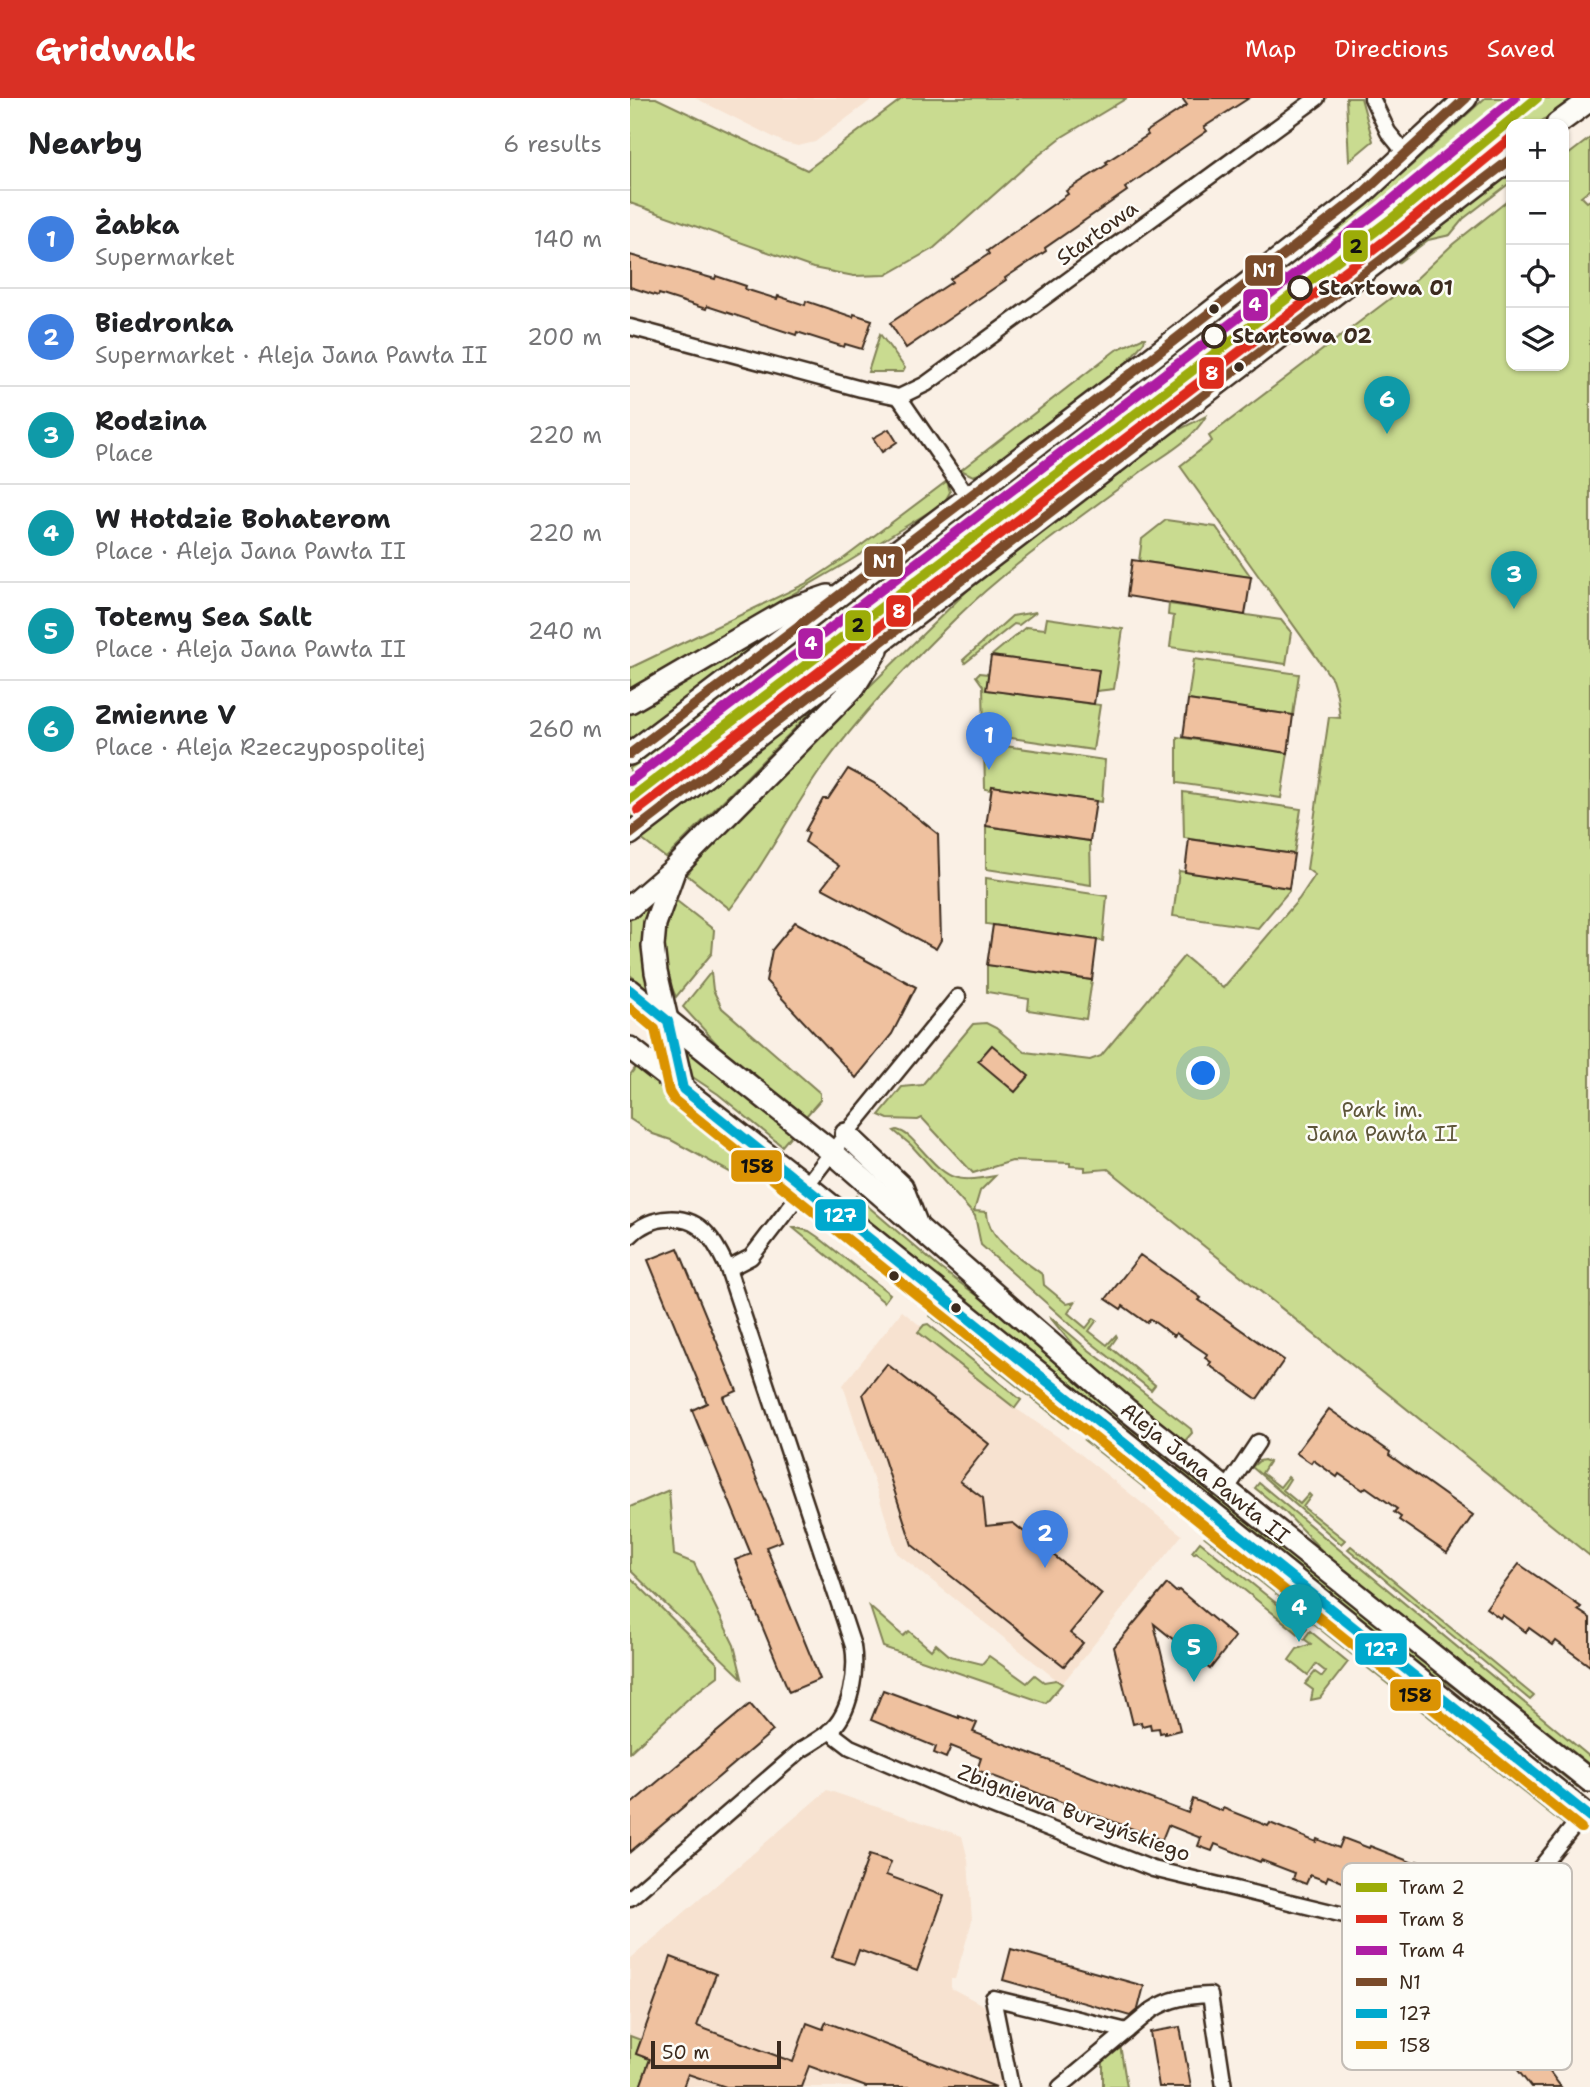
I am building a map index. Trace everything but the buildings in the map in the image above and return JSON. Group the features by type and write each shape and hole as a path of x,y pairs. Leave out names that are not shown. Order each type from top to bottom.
{"main road":[{"path":"630,754 1360,196 1466,98"},
{"path":"1564,119 1590,100"},
{"path":"630,834 1506,163"},
{"path":"630,702 790,609 847,589"},
{"path":"630,907 674,869 854,687 886,637"},
{"path":"674,869 655,924 653,946 656,972 683,1089"},
{"name":"Aleja Jana Pawła II","path":"630,990 832,1152 1127,1410 1590,1781"},
{"name":"Aleja Jana Pawła II","path":"630,1048 807,1186 1588,1812"},
{"path":"846,1134 902,1187 917,1225"}],"street":[{"name":"Startowa","path":"899,397 926,384 1317,98"},
{"path":"1372,98 1388,132 1406,153"},
{"path":"630,327 861,390 899,397 968,497"},
{"path":"728,1269 751,1257 846,1134 958,997"},
{"path":"630,1236 649,1222 666,1218 683,1219 694,1223 708,1235 728,1269 853,1646 855,1675 841,1715 829,1731 801,1750 630,1898"},
{"path":"1226,1490 1258,1442"},
{"name":"Zbigniewa Burzyńskiego","path":"829,1731 850,1747 948,1789 1153,1869 1342,1915"},
{"name":"Zbigniewa Burzyńskiego","path":"1545,1863 1588,1812"},
{"path":"1060,2087 1167,2001 1177,1997 1209,1995 1224,2087"},
{"path":"1011,2087 993,1998 1127,2031"}],"shaded area":[{"path":"695,98 874,98 815,142 798,146 785,143"},
{"path":"902,1311 922,1327 918,1332 1015,1408 1064,1441 1182,1535 1062,1684 897,1553 843,1385"},
{"path":"827,1790 962,1836 968,1860 972,1921 955,1979 951,1979 951,1988 985,2006 1004,2087 630,2087 630,1959"}],"green space":[{"path":"630,98 656,98 807,170 903,98 1127,98 1062,137 934,248 886,275 854,276 813,268 630,203"},
{"path":"1346,98 1361,98 1373,141 1349,161"},
{"path":"1485,98 1514,98 1324,252 1319,245"},
{"path":"1545,98 1572,98 1545,119 1518,119"},
{"path":"1506,129 1506,149 1342,275 1336,268"},
{"name":"Park im. Jana Pawła II","path":"1590,138 1590,189 1581,196 1587,202 1590,200 1590,1556 1108,1169 1085,1171 1085,1167 1070,1166 1070,1163 1012,1161 973,1173 922,1118 888,1119 879,1115 902,1087 922,1085 973,1024 986,1023 996,1028 1025,1052 1090,1060 1101,1056 1184,956 1223,988 1299,899 1315,875 1307,869 1329,717 1340,718 1337,695 1332,679 1180,466 1212,441 1209,436 1416,279 1453,244 1506,202 1506,371 1569,371 1569,154"},
{"path":"1506,178 1506,186 1463,219 1450,235 1428,240 1399,262 1397,259"},
{"path":"880,334 905,368 903,372 868,372"},
{"path":"1145,338 1144,342 1127,362 985,472 973,476 961,470 1116,350"},
{"path":"1194,338 1201,347 630,781 630,768"},
{"path":"1212,361 1219,370 630,819 630,804"},
{"path":"1206,416 1192,435 998,580 920,654 834,751 730,909 687,875 703,854 826,729 974,584 1166,436"},
{"path":"947,481 950,492 945,501 937,507 630,689 630,668 807,583"},
{"path":"1166,520 1216,527 1251,577 1139,561 1142,539"},
{"path":"1169,604 1281,620 1291,632 1286,664 1170,647 1174,616 1168,615"},
{"path":"1036,612 1019,625 1014,624 965,663 963,660 1012,616"},
{"path":"1047,618 1123,629 1114,689 1096,691 1098,670 991,656 1026,627 1045,629"},
{"path":"772,633 630,742 630,715"},
{"path":"1194,659 1299,674 1293,715 1188,700"},
{"path":"979,673 988,674 987,690 1100,705 1093,750 984,734 983,686 976,676"},
{"path":"832,691 666,858 641,839"},
{"path":"1177,737 1288,753 1281,798 1177,783"},
{"path":"984,743 1105,760 1102,802 992,786 991,790 985,789"},
{"path":"1183,792 1301,809 1294,854 1184,838"},
{"path":"986,826 1090,841 1091,885 986,869"},
{"path":"1179,871 1289,888 1289,891 1258,928 1173,916"},
{"path":"986,878 1107,896 1103,941 986,924"},
{"path":"673,898 714,930 712,953 676,997 666,972 663,948"},
{"path":"651,900 644,925 643,949 647,973 657,997 630,975 630,920"},
{"path":"987,965 1092,980 1086,1019 1028,1010 1029,999 987,992"},
{"path":"711,972 713,990 722,1008 820,1093 820,1100 806,1116 719,1046 683,1007"},
{"path":"669,1035 793,1133 782,1146 718,1094 655,1052"},
{"path":"636,1067 764,1168 754,1180 748,1181 750,1176 738,1170 735,1175 671,1140 653,1134 630,1119 630,1075"},
{"path":"894,1131 909,1136 937,1166 951,1176 969,1179 995,1176 980,1191 974,1211 987,1212 988,1222 999,1240 1043,1275 1044,1285 1067,1304 1075,1302 1068,1313 1086,1328 1094,1318 1097,1320 1089,1331 1107,1345 1116,1335 1110,1347 1155,1385 1151,1390 1089,1341 981,1245 975,1216 911,1145"},
{"path":"856,1196 1171,1458 1167,1464 847,1207"},
{"path":"792,1227 809,1231 818,1237 890,1294 884,1302"},
{"path":"933,1313 1064,1419 1069,1428 930,1316"},
{"path":"1049,1316 1191,1429 1192,1433 1184,1442 1080,1354"},
{"path":"928,1324 1021,1400 1015,1408 918,1332"},
{"path":"1093,1436 1102,1439 1153,1480 1146,1489 1084,1440"},
{"path":"1264,1460 1269,1462 1262,1473 1280,1487 1288,1477 1290,1479 1283,1490 1300,1504 1309,1494 1311,1496 1303,1507 1345,1540 1341,1544 1252,1467"},
{"path":"1179,1466 1582,1786 1577,1787 1455,1689 1408,1659 1176,1471"},
{"path":"1259,1483 1590,1757 1590,1765 1328,1557 1286,1513 1255,1488"},
{"path":"669,1490 674,1555 694,1563 734,1645 742,1678 630,1570 630,1507"},
{"path":"1215,1535 1225,1538 1343,1632 1349,1640 1351,1654 1205,1537"},
{"path":"1200,1542 1307,1628 1301,1636 1205,1558 1196,1552 1194,1554 1192,1552"},
{"path":"1351,1546 1534,1696 1530,1700 1348,1549"},
{"path":"630,1577 718,1664 718,1676 689,1698 630,1752"},
{"path":"870,1607 903,1636 909,1631 931,1650 936,1644 950,1656 982,1664 989,1656 1027,1683 1035,1675 1044,1682 1056,1680 1062,1684 1046,1703 883,1647"},
{"path":"1310,1631 1348,1662 1320,1698 1311,1700 1313,1690 1305,1684 1315,1672 1322,1677 1326,1672 1316,1664 1308,1675 1289,1660 1297,1649 1311,1644 1304,1639"},
{"path":"1373,1666 1391,1671 1553,1800 1562,1814 1562,1823 1368,1668"},
{"path":"630,2036 641,2040 636,2054 650,2059 640,2087 630,2087"},
{"path":"1120,2045 1127,2087 1103,2087 1103,2058"}],"tram line":[{"name":"4","path":"630,781 1381,209 1515,98"},
{"name":"2","path":"630,799 1390,220 1537,98"},
{"name":"8","path":"638,810 1398,231 1506,142"}],"transit line":[{"name":"N1","path":"630,754 1136,370 1360,196 1466,98"},
{"name":"N1","path":"630,834 1506,163"},
{"name":"127","path":"630,990 668,1021 683,1089 1590,1817"},
{"name":"158","path":"630,1008 655,1029 669,1092 674,1100 1581,1828"}],"place":[{"name":"Startowa 01","path":"1300,288"},
{"name":"Startowa 02","path":"1214,336"},
{"name":"Zmienne V","path":"1387,434"},
{"name":"Rodzina","path":"1514,609"},
{"name":"Żabka","path":"989,770"},
{"name":"Biedronka","path":"1045,1568"},
{"name":"W Hołdzie Bohaterom","path":"1299,1642"},
{"name":"Totemy Sea Salt","path":"1194,1682"}]}
